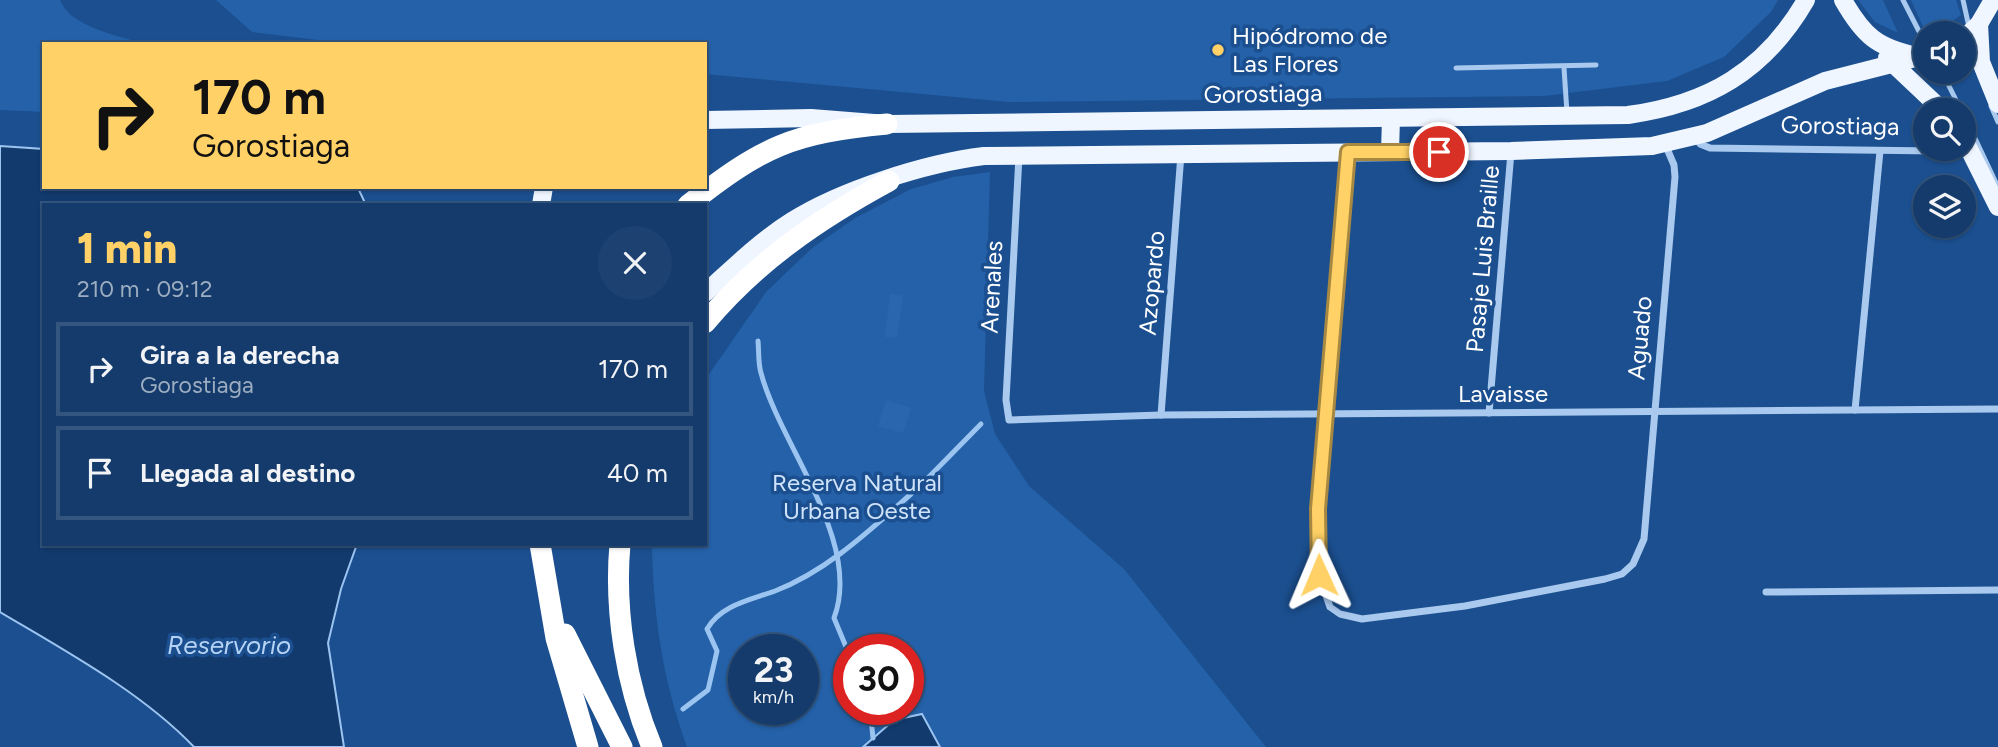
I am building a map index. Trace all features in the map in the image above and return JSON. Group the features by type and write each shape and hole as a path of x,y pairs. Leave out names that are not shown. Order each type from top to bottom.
{"highway":[{"path":"691,203 730,172 772,147 816,133 887,124"},
{"path":"707,321 790,240 839,208 888,181"},
{"path":"540,546 548,598 570,691 588,747"},
{"path":"620,546 620,605 626,654 634,694 652,747"},
{"path":"548,598 622,747"}],"main road":[{"name":"Gorostiaga","path":"707,120 811,118 887,124 1628,116 1658,111 1703,96 1742,74 1763,57 1793,23 1806,0"},
{"path":"1843,0 1859,25 1893,65 1929,98"},
{"path":"1976,25 1993,0"},
{"path":"1876,44 1913,50"},
{"path":"1976,47 1998,104"},
{"name":"Gorostiaga","path":"707,291 766,239 802,215 826,203 944,162 1019,156 1511,151 1616,149 1665,144 1695,136 1825,81 1893,65 1913,56"},
{"path":"1390,152 1391,118"},
{"path":"1974,161 1998,207"}],"street":[{"name":"Gorostiaga","path":"1695,136 1700,144 1710,148 1913,150"},
{"name":"Aguado","path":"1327,415 1318,509 1319,575 1330,607 1362,619 1465,606 1622,574 1633,564 1644,539 1652,413 1675,177 1674,165 1665,144"},
{"name":"Pasaje Luis Braille","path":"1489,412 1511,151"},
{"path":"1855,410 1880,151"},
{"path":"1327,415 1348,152"},
{"name":"Azopardo","path":"1161,415 1181,154"},
{"name":"Arenales","path":"1009,420 1006,400 1019,156"},
{"name":"Lavaisse","path":"1009,420 1161,415 1998,409"},
{"path":"1766,592 1998,590"}],"lane":[{"path":"1903,0 1913,26"},
{"path":"1963,0 1968,21"},
{"path":"1456,68 1564,68 1595,65"},
{"path":"1564,68 1567,117"},
{"path":"1979,79 1998,122"},
{"path":"1976,141 1998,187"}],"green space":[{"path":"0,0 60,0 65,9 85,24 138,42 42,42 42,112 0,110"},
{"name":"Hipódromo de Las Flores","path":"216,0 1778,0 1771,12 1724,57 1667,81 1544,96 1009,102 707,74 707,42 334,42 252,32"},
{"path":"1858,0 1883,0 1898,33 1875,22"},
{"path":"1911,0 1956,0 1961,15 1952,21 1920,21"},
{"name":"Reserva Natural Urbana Oeste","path":"990,172 984,391 995,434 1029,486 1124,569 1266,747 687,747 661,650 653,546 707,546 707,377 766,292 812,248 855,218 911,189 953,177"}],"water":[{"name":"Reservorio","path":"0,146 42,149 42,189 358,189 365,203 42,203 42,546 356,546 341,589 328,643 344,747 194,747 174,727 127,691 0,612"},
{"path":"924,718 940,747 863,747 888,725 924,725"}],"building":[{"path":"890,294 903,295 897,338 885,337"},
{"path":"886,400 911,408 903,433 878,426"}],"waterway":[{"path":"758,341 760,369 771,401 829,526 838,558 840,589 834,618 841,634"},
{"path":"923,483 981,424"},
{"path":"683,709 708,690 717,651 707,629 720,614 737,604 794,583 830,561 911,494"},
{"path":"872,725 873,738"}],"place":[{"name":"Hipódromo de Las Flores","path":"1218,50"}],"route":[{"path":"1319,575 1318,509 1348,152 1439,152"}]}
